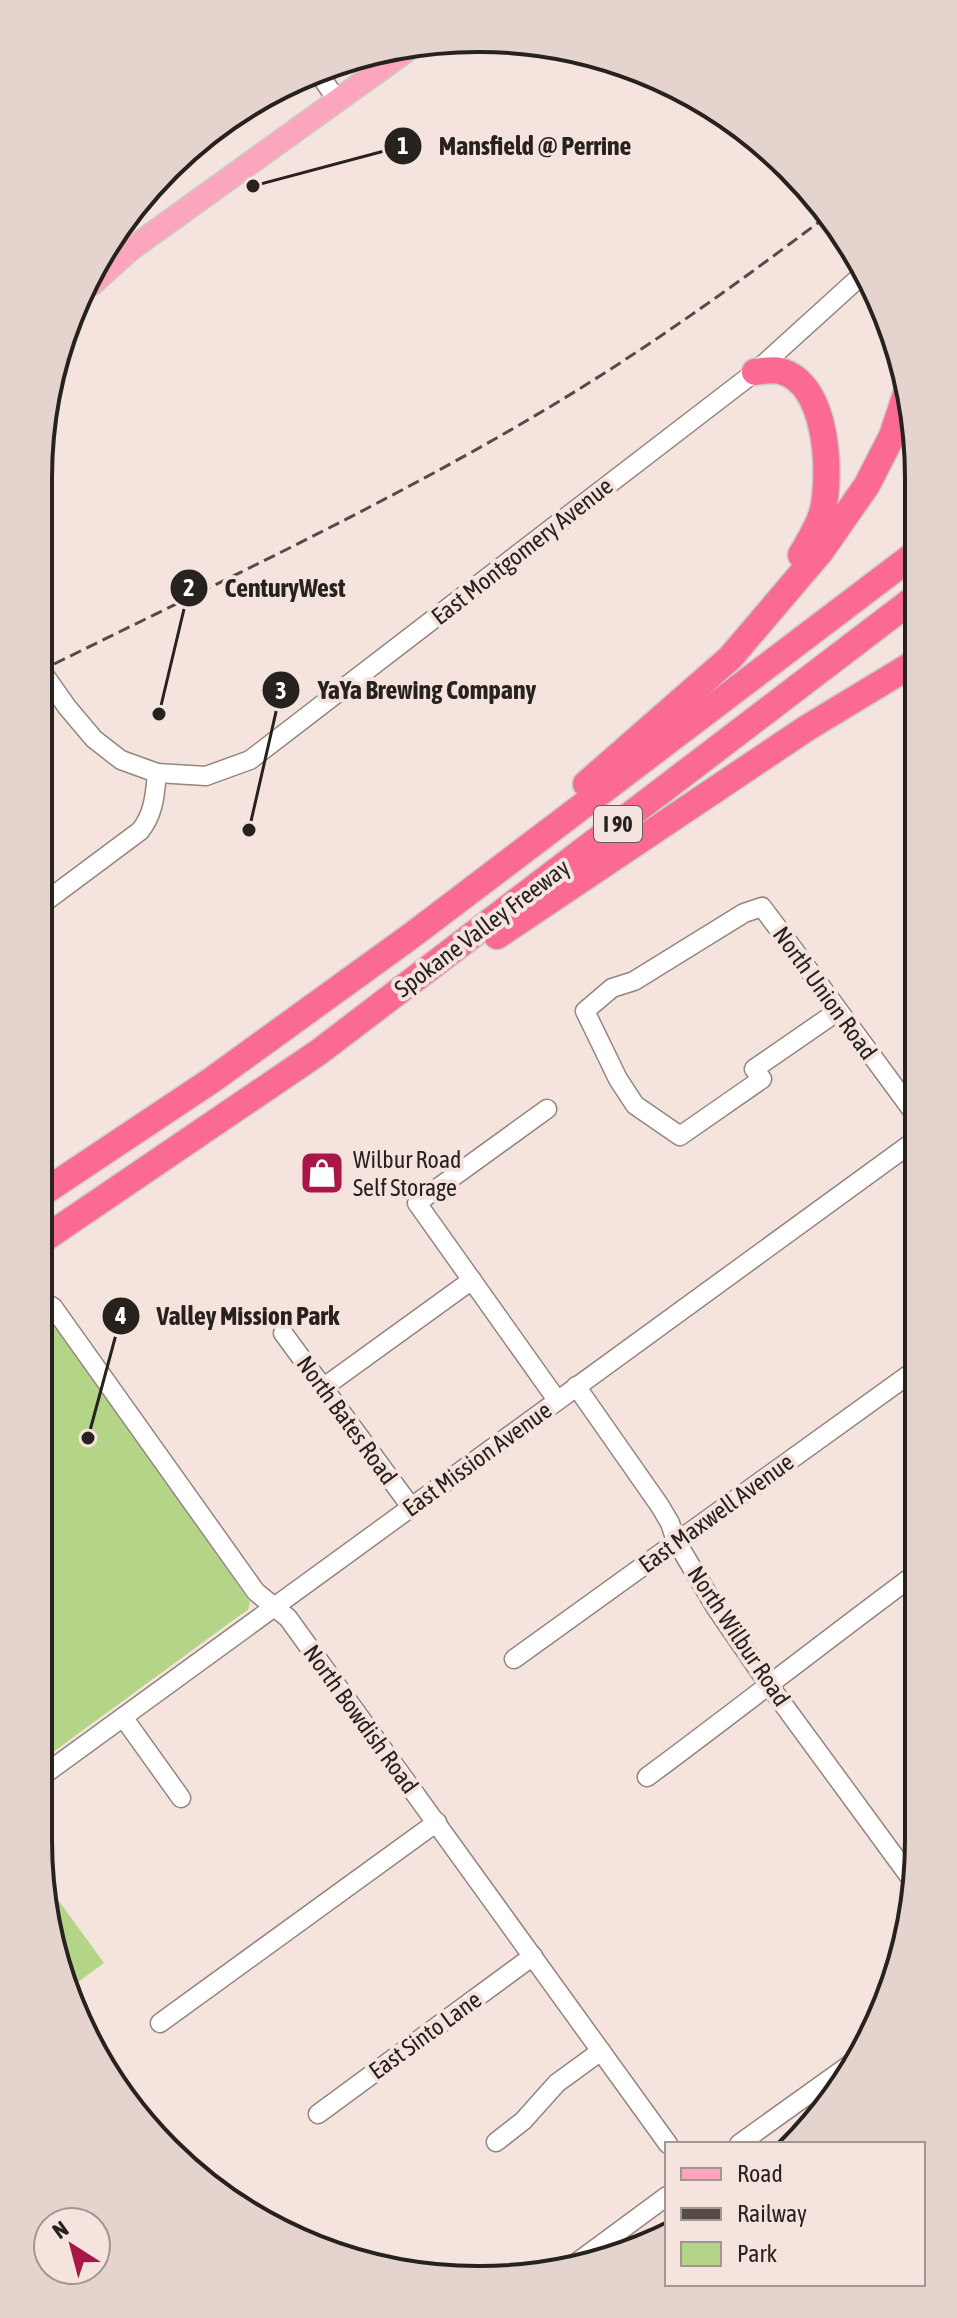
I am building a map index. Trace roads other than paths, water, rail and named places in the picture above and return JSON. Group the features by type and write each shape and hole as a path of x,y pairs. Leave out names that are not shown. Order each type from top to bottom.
{"highway":[{"path":"730,658 807,545 822,513 826,489 823,428 805,388 778,370 755,372"},
{"path":"411,936 730,658 821,551 867,485 892,436 900,413"},
{"name":"Spokane Valley Freeway","path":"52,1187 212,1080 411,936 905,561"},
{"name":"Spokane Valley Freeway","path":"52,1233 319,1052 905,605"},
{"path":"319,1052 568,890 807,728 905,669"}],"main road":[{"path":"105,272 131,249 392,61"}],"street":[{"path":"324,81 337,100"},
{"name":"East Montgomery Avenue","path":"52,686 94,739 121,760 157,773 206,776 250,760 755,372 856,280"},
{"path":"52,897 140,831 152,808 157,773"},
{"name":"North Union Road","path":"838,1011 754,1069 762,1079 680,1136 635,1105 618,1079 585,1011 612,988 634,981 744,913 762,907 905,1101"},
{"path":"547,1109 417,1203 557,1400"},
{"name":"East Mission Avenue","path":"52,1769 905,1148"},
{"path":"324,1387 472,1280"},
{"name":"North Bowdish Road","path":"52,1307 256,1592 288,1618 667,2142"},
{"name":"North Bates Road","path":"283,1333 411,1507"},
{"name":"East Maxwell Avenue","path":"514,1659 905,1377"},
{"name":"North Wilbur Road","path":"576,1386 660,1506 676,1541 716,1608 769,1685 904,1861"},
{"path":"647,1777 905,1582"},
{"path":"123,1717 181,1798"},
{"path":"160,2023 437,1822"},
{"name":"East Sinto Lane","path":"318,2114 533,1956"},
{"path":"496,2142 523,2121 557,2083 601,2051"},
{"path":"742,2142 828,2083"},
{"path":"595,2249 665,2197"}],"railway":[{"path":"52,665 296,545 486,444 655,340 819,222"}],"place":[{"name":"Mansfield @ Perrine","path":"253,186"},
{"name":"CenturyWest","path":"159,714"},
{"name":"YaYa Brewing Company","path":"249,830"},
{"name":"Wilbur Road Self Storage","path":"322,1173"},
{"name":"Valley Mission Park","path":"88,1438"}]}
